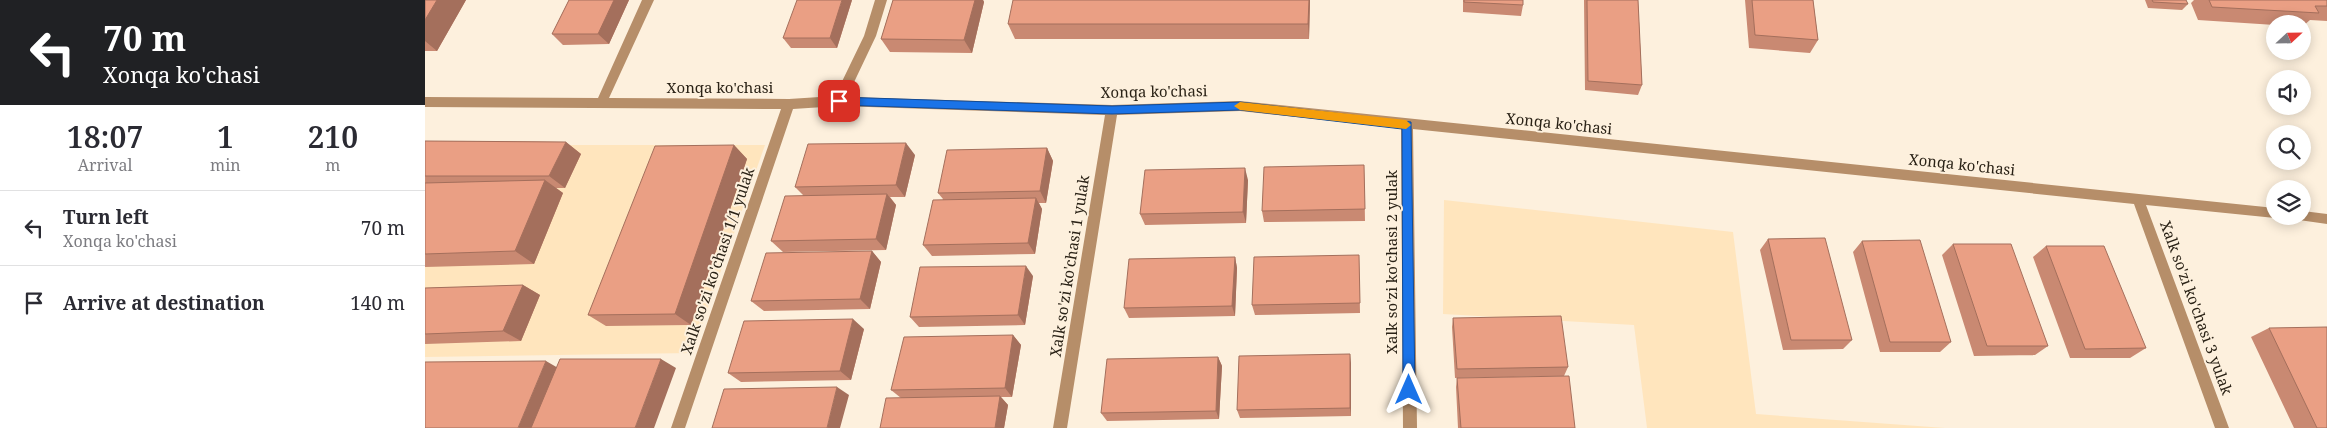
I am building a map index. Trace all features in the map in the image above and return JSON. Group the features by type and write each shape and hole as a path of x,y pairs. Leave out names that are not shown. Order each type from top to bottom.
{"street":[{"path":"601,104 649,0"},
{"path":"839,101 870,36 881,0"},
{"name":"Xonqa ko'chasi","path":"425,102 789,104 839,101 1112,110 1240,106 1407,125 2266,212"},
{"name":"Xalk so'zi ko'chasi 1/1 yulak","path":"678,428 789,104"},
{"name":"Xalk so'zi ko'chasi 1 yulak","path":"1060,428 1112,110"},
{"name":"Xalk so'zi ko'chasi 2 yulak","path":"1407,125 1410,428"},
{"name":"Xalk so'zi ko'chasi 3 yulak","path":"2139,200 2222,428"},
{"path":"2311,217 2327,219"}],"shaded area":[{"path":"425,145 765,145 692,353 425,357"},
{"path":"1444,200 1733,232 1756,414 1945,428 1647,428 1634,325 1443,314"}],"building":[{"path":"425,0 437,0 425,20"},
{"path":"569,0 614,0 598,34 552,34"},
{"path":"797,0 842,0 830,38 783,38"},
{"path":"893,0 975,0 964,40 881,39"},
{"path":"1013,0 1309,0 1308,24 1008,24"},
{"path":"1464,0 1523,0 1523,5 1464,2"},
{"path":"1587,0 1638,0 1642,85 1588,81"},
{"path":"1752,0 1813,0 1818,40 1755,35"},
{"path":"2152,0 2186,0 2188,4 2153,2"},
{"path":"2209,0 2327,0 2327,6 2315,6 2319,13 2212,7"},
{"path":"425,141 566,142 549,176 425,176"},
{"path":"906,143 896,185 795,187 808,144"},
{"path":"734,145 675,314 588,315 655,146"},
{"path":"1047,148 1040,191 938,193 947,150"},
{"path":"1364,165 1365,209 1262,211 1264,167"},
{"path":"1245,168 1243,212 1140,214 1145,170"},
{"path":"545,180 515,251 425,254 425,183"},
{"path":"887,194 876,239 771,241 785,196"},
{"path":"1036,198 1028,243 923,245 933,200"},
{"path":"1825,238 1852,340 1791,340 1768,239"},
{"path":"1920,240 1951,342 1890,342 1862,241"},
{"path":"1953,244 2011,244 2048,346 1987,346"},
{"path":"2046,246 2104,246 2146,348 2085,349"},
{"path":"872,251 860,299 751,301 766,253"},
{"path":"1359,255 1360,303 1252,305 1254,257"},
{"path":"1235,257 1232,306 1124,308 1129,259"},
{"path":"1026,266 1018,315 910,317 920,267"},
{"path":"523,285 503,331 425,334 425,288"},
{"path":"1561,316 1568,367 1457,369 1453,318"},
{"path":"853,319 840,371 728,373 744,321"},
{"path":"2327,327 2327,428 2317,428 2269,328"},
{"path":"1013,335 1005,388 891,390 904,337"},
{"path":"1350,354 1350,408 1237,410 1239,356"},
{"path":"1218,357 1216,411 1101,413 1107,359"},
{"path":"560,359 661,359 635,428 531,428"},
{"path":"546,361 518,428 425,428 425,362"},
{"path":"1569,376 1575,428 1461,428 1457,378"},
{"path":"837,387 827,428 712,428 724,389"},
{"path":"1000,396 995,428 880,428 886,398"}],"slow traffic":[{"path":"1240,106 1406,125"}],"route":[{"path":"839,101 1112,110 1240,106 1407,125 1409,390"}]}
